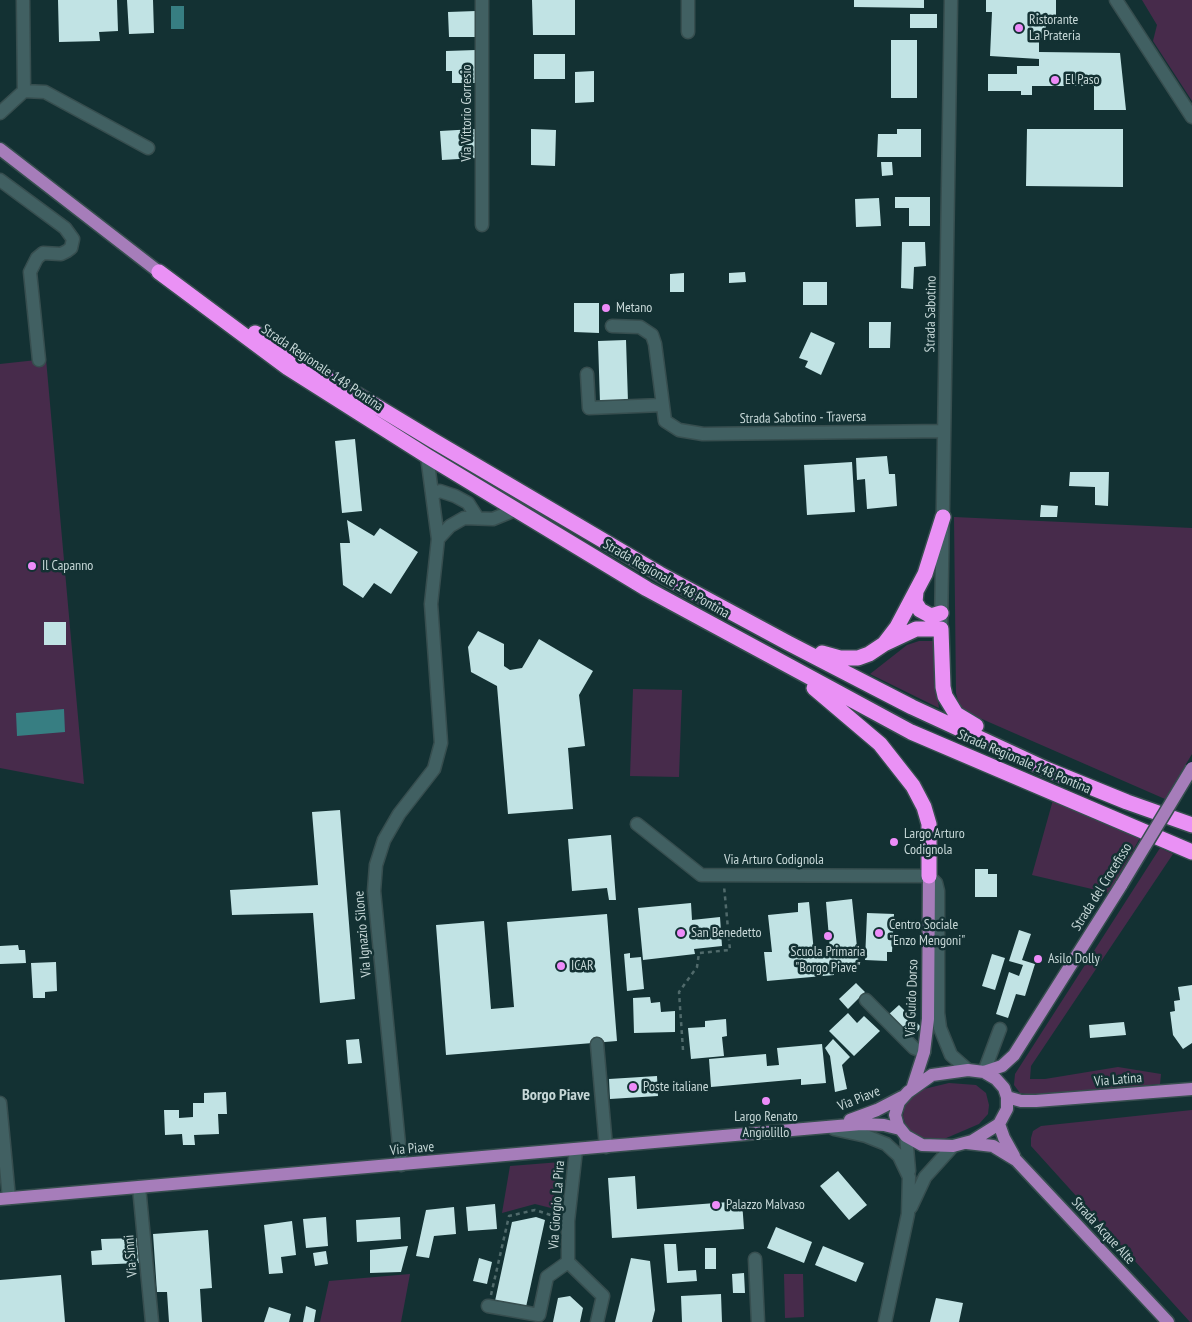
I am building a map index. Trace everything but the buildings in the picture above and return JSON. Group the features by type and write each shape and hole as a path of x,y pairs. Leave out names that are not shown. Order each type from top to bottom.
{"highway":[{"name":"Strada Regionale 148 Pontina","path":"159,272 288,368 427,456 647,589 911,732 1192,852"},
{"name":"Strada Regionale 148 Pontina","path":"159,272 294,357 442,446 660,574 788,643 912,707 1046,769 1127,802 1192,825"},
{"path":"884,644 925,574 943,517"},
{"path":"916,592 915,602 925,614 931,616 941,613"},
{"path":"788,643 848,659 870,654 884,644 916,629 940,628 942,687 952,710 962,719 1010,744 1046,769"},
{"path":"742,641 824,696 880,744 899,766 914,786 926,816 930,835 929,876"}],"main road":[{"name":"Strada Regionale 148 Pontina","path":"0,149 159,272"},
{"name":"Strada del Crocefisso","path":"984,1072 1002,1066 1020,1046 1122,884 1192,768"},
{"name":"Via Guido Dorso","path":"913,1086 924,1052 929,1009 929,876"},
{"name":"Strada del Crocefisso","path":"1006,1092 1020,1046"},
{"path":"968,1070 984,1072 996,1079 1006,1092 1007,1109 1001,1121 967,1143 953,1146 922,1145 903,1133 895,1114 903,1097 913,1086 938,1073 968,1070"},
{"name":"Via Latina","path":"1006,1092 1021,1101 1192,1089"},
{"name":"Via Piave","path":"826,1128 873,1112 903,1097"},
{"name":"Via Latina","path":"1001,1121 1047,1100"},
{"name":"Strada Acque Alte","path":"1001,1121 1004,1138 1016,1160 1168,1322"},
{"name":"Via Piave","path":"4,1199 866,1124 884,1124 903,1133"},
{"name":"Strada Acque Alte","path":"967,1143 993,1146 1016,1160"}],"street":[{"path":"23,0 24,91"},
{"name":"Via Vittorio Gorresio","path":"482,0 482,225"},
{"path":"688,0 688,32"},
{"name":"Strada Sabotino","path":"940,628 951,0"},
{"path":"1117,1 1192,117"},
{"path":"0,113 24,91 45,92 148,148"},
{"path":"0,180 65,228 73,239 71,248 61,254 43,253 37,258 30,272 39,360"},
{"path":"587,374 590,408 662,405 655,344 652,335 640,327 612,326"},
{"name":"Strada Sabotino - Traversa","path":"662,405 665,421 679,430 703,434 944,431"},
{"name":"Via Ignazio Silone","path":"401,1165 374,900 374,883 377,860 387,834 399,814 426,781 439,754 440,732 432,604 438,539 427,456"},
{"path":"433,494 440,491 455,496 468,503 477,517"},
{"path":"438,539 450,526 464,518 492,519 515,510"},
{"name":"Via Arturo Codignola","path":"637,824 701,875 929,876"},
{"name":"Via Guido Dorso","path":"929,876 936,883 938,891 940,1028 951,1055 968,1070"},
{"path":"866,1000 914,1048 924,1052"},
{"path":"984,1072 1000,1030"},
{"path":"597,1044 606,1147"},
{"path":"0,1103 4,1199"},
{"path":"826,1128 858,1133 886,1144 900,1156 909,1177"},
{"path":"885,1322 908,1214 909,1177 903,1133"},
{"path":"908,1214 925,1177 953,1146"},
{"name":"Via Giorgio La Pira","path":"576,1150 568,1221 568,1262 603,1296 597,1322"},
{"name":"Via Sinni","path":"140,1187 152,1322"},
{"path":"755,1259 758,1322"},
{"name":"Via Giorgio La Pira","path":"488,1306 539,1315 547,1278 568,1262"}],"path":[{"path":"683,1050 679,992 697,967 699,953 730,950 722,875"},
{"path":"488,1306 509,1216 535,1210 568,1221"}],"shaded area":[{"path":"1142,0 1192,0 1192,101 1153,41 1157,25"},
{"name":"Il Capanno","path":"46,359 84,784 0,768 0,364"},
{"path":"954,517 1192,528 1192,754 1165,799 960,708 956,693"},
{"path":"919,641 937,641 936,689 939,708 870,674 907,645"},
{"path":"633,689 682,690 679,777 630,776"},
{"path":"1053,800 1141,836 1109,893 1032,875"},
{"path":"1160,848 1173,854 1031,1066 1030,1079 1045,1079 1118,1067 1161,1074 1160,1084 1039,1096 1020,1093 1014,1085 1015,1074"},
{"path":"949,1083 976,1085 986,1093 989,1105 988,1114 979,1124 944,1139 924,1139 907,1129 903,1116 905,1104 914,1094 924,1089"},
{"path":"1192,1110 1192,1322 1190,1322 1031,1146 1031,1138 1033,1131 1041,1126"},
{"path":"561,1162 555,1209 535,1204 502,1213 510,1166"},
{"path":"410,1274 401,1322 320,1322 329,1281"},
{"path":"784,1274 803,1274 804,1317 785,1318"}],"water":[{"path":"171,6 184,6 184,29 171,29"},
{"path":"64,709 65,732 17,736 16,713"}],"place":[{"name":"Ristorante La Prateria","path":"1019,28"},
{"name":"El Paso","path":"1055,80"},
{"name":"Metano","path":"606,308"},
{"name":"Il Capanno","path":"32,566"},
{"name":"Largo Arturo Codignola","path":"894,842"},
{"name":"San Benedetto","path":"681,933"},
{"name":"Centro Sociale \"Enzo Mengoni\"","path":"879,933"},
{"name":"Scuola Primaria \"Borgo Piave\"","path":"828,936"},
{"name":"Asilo Dolly","path":"1038,959"},
{"name":"ICAR","path":"561,966"},
{"name":"Poste italiane","path":"633,1087"},
{"name":"Largo Renato Angiolillo","path":"766,1101"},
{"name":"Palazzo Malvaso","path":"716,1205"}],"district":[{"name":"Borgo Piave","path":"556,1095"}]}
